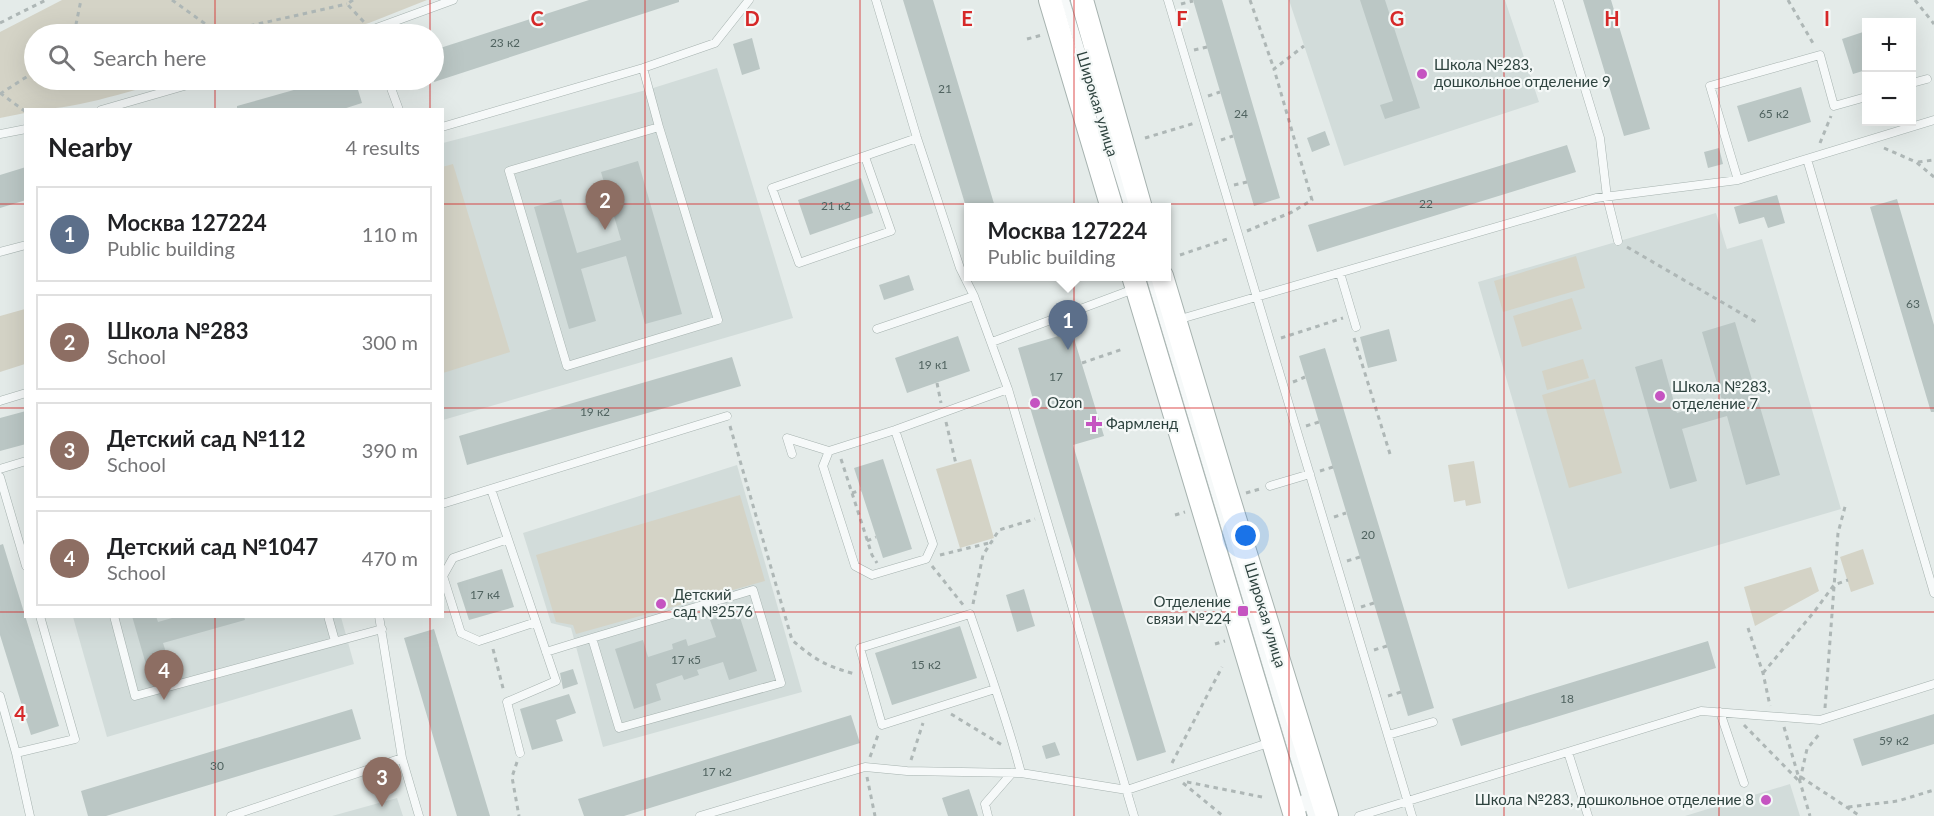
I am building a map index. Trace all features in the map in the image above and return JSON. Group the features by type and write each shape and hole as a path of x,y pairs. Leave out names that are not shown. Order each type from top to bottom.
{"main road":[{"name":"Широкая улица","path":"1050,0 1087,71 1139,203"},
{"name":"Широкая улица","path":"1082,0 1087,71 1111,203"},
{"name":"Широкая улица","path":"1140,281 1202,455 1310,813"},
{"name":"Широкая улица","path":"1164,281 1176,321 1202,455 1273,741 1310,813"}],"lane":[{"path":"394,24 453,0"},
{"path":"444,126 643,68 715,43 749,0"},
{"path":"876,0 918,138 964,276"},
{"name":"Широкая улица","path":"1065,0 1128,203"},
{"path":"1168,0 1412,816"},
{"path":"1558,0 1600,138 1607,197 1618,241"},
{"path":"1737,180 1710,86 1820,54 1834,106 1862,98"},
{"path":"643,68 718,320 567,366 509,171 659,127"},
{"path":"1916,82 1927,79"},
{"path":"108,108 170,90"},
{"path":"392,90 398,108"},
{"path":"1916,123 1934,120"},
{"path":"1176,321 1596,198 1737,180 1866,141 1901,126"},
{"path":"0,134 24,129"},
{"path":"866,157 891,231 798,263 772,188 918,138"},
{"path":"1811,158 1934,593"},
{"path":"0,252 24,246"},
{"path":"1340,273 1356,327"},
{"path":"966,281 1008,388 1134,816"},
{"path":"992,342 1138,281"},
{"path":"877,329 974,296"},
{"path":"792,454 787,438 829,451 895,430 1008,388"},
{"path":"0,401 24,394"},
{"path":"444,503 727,416"},
{"path":"829,451 823,466 855,566 872,575 926,559 933,544 895,430"},
{"path":"0,469 24,462"},
{"path":"1270,486 1310,474"},
{"path":"0,477 24,559"},
{"path":"491,489 556,681 507,702 520,753"},
{"path":"444,574 453,558 508,539"},
{"path":"444,579 461,633 479,641 536,622"},
{"path":"546,652 592,638 753,590 781,683 619,728 592,638"},
{"path":"995,689 882,725 860,648 970,614 995,689 1016,753 1021,773"},
{"path":"16,753 75,740 41,618"},
{"path":"115,618 135,696 382,629"},
{"path":"329,618 335,641"},
{"path":"379,618 402,758 419,816"},
{"path":"1359,816 1701,711 1820,720 1934,684"},
{"path":"0,696 30,816"},
{"path":"1720,712 1744,783"},
{"path":"1388,735 1433,722"},
{"path":"700,816 865,767 907,771 1021,773 1127,790 1273,741"},
{"path":"1568,752 1588,816"},
{"path":"231,816 402,758"},
{"path":"988,816 986,804 1012,773"}],"path":[{"path":"0,23 46,0"},
{"path":"76,24 81,0"},
{"path":"172,0 205,24"},
{"path":"262,24 348,4 353,0"},
{"path":"1180,255 1292,212 1312,200 1274,69 1250,0"},
{"path":"1788,0 1820,54"},
{"path":"1915,0 1934,24"},
{"path":"348,4 365,24"},
{"path":"1028,39 1042,35"},
{"path":"1274,69 1304,46"},
{"path":"24,78 0,94 24,111"},
{"path":"1811,158 1834,106"},
{"path":"1145,138 1204,120"},
{"path":"1866,141 1916,162 1934,177"},
{"path":"1916,162 1934,160"},
{"path":"1618,241 1756,322"},
{"path":"1270,341 1353,316"},
{"path":"1356,327 1354,337 1390,454"},
{"path":"1082,363 1123,349"},
{"path":"727,416 792,640 812,657 828,666 868,678"},
{"path":"851,493 861,490"},
{"path":"1820,720 1826,705 1838,533 1846,503"},
{"path":"1175,515 1188,511"},
{"path":"970,614 984,555 999,530 1046,516"},
{"path":"867,540 876,537"},
{"path":"970,614 926,559 993,542"},
{"path":"1763,672 1834,585 1848,580"},
{"path":"1748,628 1763,672 1772,716"},
{"path":"490,638 507,702"},
{"path":"1215,644 1228,640"},
{"path":"1165,778 1222,667"},
{"path":"939,707 1016,753"},
{"path":"907,771 928,710"},
{"path":"1731,713 1800,779 1860,816"},
{"path":"1800,779 1808,749 1839,714"},
{"path":"1781,717 1810,816"},
{"path":"519,816 512,777 520,753"},
{"path":"1223,816 1181,781 1262,797"},
{"path":"1848,807 1898,801 1934,790"}],"shaded area":[{"path":"62,0 427,0 365,24 24,24 24,90 134,90 62,107 24,108 24,113 0,118 0,32"},
{"name":"Школа №283, дошкольное отделение 9","path":"1289,0 1505,0 1539,102 1344,166"},
{"path":"717,68 793,318 444,420 444,143 650,89"},
{"path":"453,164 510,352 444,373 444,166"},
{"name":"Школа №283, отделение 7","path":"1716,213 1727,249 1762,239 1841,509 1568,589 1478,282"},
{"path":"1576,256 1585,288 1503,312 1494,281"},
{"path":"1572,298 1582,329 1522,347 1513,316"},
{"path":"24,309 24,364 0,372 0,316"},
{"path":"1583,359 1589,378 1547,390 1542,371"},
{"path":"1595,379 1622,473 1569,488 1542,395"},
{"path":"971,459 994,538 960,548 936,469"},
{"path":"1474,461 1481,503 1466,506 1465,500 1454,502 1448,465"},
{"name":"Детский сад №2576","path":"737,465 802,692 603,747 571,628 551,623 523,533"},
{"path":"740,495 765,581 576,634 573,625 556,622 536,555"},
{"path":"1863,549 1874,584 1851,592 1840,557"},
{"path":"1811,567 1819,591 1755,626 1744,587"},
{"path":"73,618 341,618 354,664 107,737"},
{"name":"Школа №283, дошкольное отделение 8","path":"1790,784 1800,816 1685,816"},
{"path":"397,798 403,816 332,816"}],"building":[{"path":"589,0 679,0 679,2 444,79 444,47"},
{"path":"903,0 933,0 994,203 965,203"},
{"path":"1193,0 1222,0 1280,198 1254,206"},
{"path":"1360,0 1385,0 1420,108 1385,119 1380,105 1393,101"},
{"path":"1583,0 1611,0 1650,129 1624,136"},
{"path":"1862,32 1862,71 1853,74 1842,39"},
{"path":"752,38 760,69 742,75 733,44"},
{"path":"1801,87 1811,122 1748,142 1737,106"},
{"path":"294,90 358,90 362,103 346,108 237,108 237,106"},
{"path":"1325,131 1330,145 1312,152 1307,138"},
{"path":"1567,145 1576,172 1317,252 1308,225"},
{"path":"1719,148 1723,164 1708,168 1704,152"},
{"path":"638,161 682,314 645,324 626,256 581,269 596,321 569,329 534,207 561,199 577,253 621,240 601,172"},
{"path":"24,168 24,201 0,208 0,175"},
{"path":"861,178 873,213 810,235 798,200"},
{"path":"1777,195 1785,223 1768,228 1764,217 1739,224 1734,207"},
{"path":"1897,199 1934,325 1934,412 1931,412 1870,207"},
{"path":"909,275 914,290 884,300 879,285"},
{"path":"1735,322 1780,475 1746,485 1727,416 1682,429 1697,481 1670,489 1635,367 1662,359 1677,413 1722,400 1702,332"},
{"path":"1389,329 1397,361 1368,368 1360,337"},
{"path":"1072,332 1104,436 1073,445 1166,752 1137,761 1028,401 1033,399 1018,348"},
{"path":"958,336 970,371 907,393 895,358"},
{"path":"1325,348 1434,708 1408,716 1299,356"},
{"path":"732,357 741,386 467,465 459,436"},
{"path":"24,412 24,445 0,451 0,418"},
{"path":"883,459 912,549 883,558 854,468"},
{"path":"3,544 59,726 31,735 0,635 0,545"},
{"path":"502,569 514,607 469,620 457,583"},
{"path":"1024,589 1035,626 1017,632 1006,595"},
{"path":"738,611 757,671 729,680 723,662 697,670 699,675 684,680 682,675 656,684 661,700 634,709 615,649 643,640 648,657 673,649 672,644 686,639 688,646 716,637 710,620"},
{"path":"133,618 157,618 158,622 172,618 244,618 245,620 163,643 169,662 147,668"},
{"path":"960,626 977,678 892,705 875,653"},
{"path":"434,629 490,816 457,816 438,753 404,638"},
{"path":"1708,641 1716,668 1461,746 1452,719"},
{"path":"573,669 578,684 563,689 560,673"},
{"path":"569,694 576,713 556,720 563,741 532,750 520,709"},
{"path":"352,709 361,739 106,816 88,816 81,791"},
{"path":"1934,714 1934,744 1862,766 1853,739"},
{"path":"851,715 860,743 624,816 584,816 578,799"},
{"path":"1055,742 1060,755 1046,759 1042,746"},
{"path":"969,789 978,816 948,816 942,798"}],"place":[{"name":"Школа №283, дошкольное отделение 9","path":"1422,74"},
{"name":"Школа №283","path":"605,230"},
{"name":"Москва 127224","path":"1068,350"},
{"name":"Школа №283, отделение 7","path":"1660,396"},
{"name":"Ozon","path":"1035,403"},
{"name":"Фармленд","path":"1094,424"},
{"name":"Детский сад №2576","path":"661,604"},
{"name":"Отделение связи №224","path":"1243,611"},
{"name":"Детский сад №1047","path":"164,700"},
{"name":"Школа №283, дошкольное отделение 8","path":"1766,800"},
{"name":"Детский сад №112","path":"382,807"}]}
